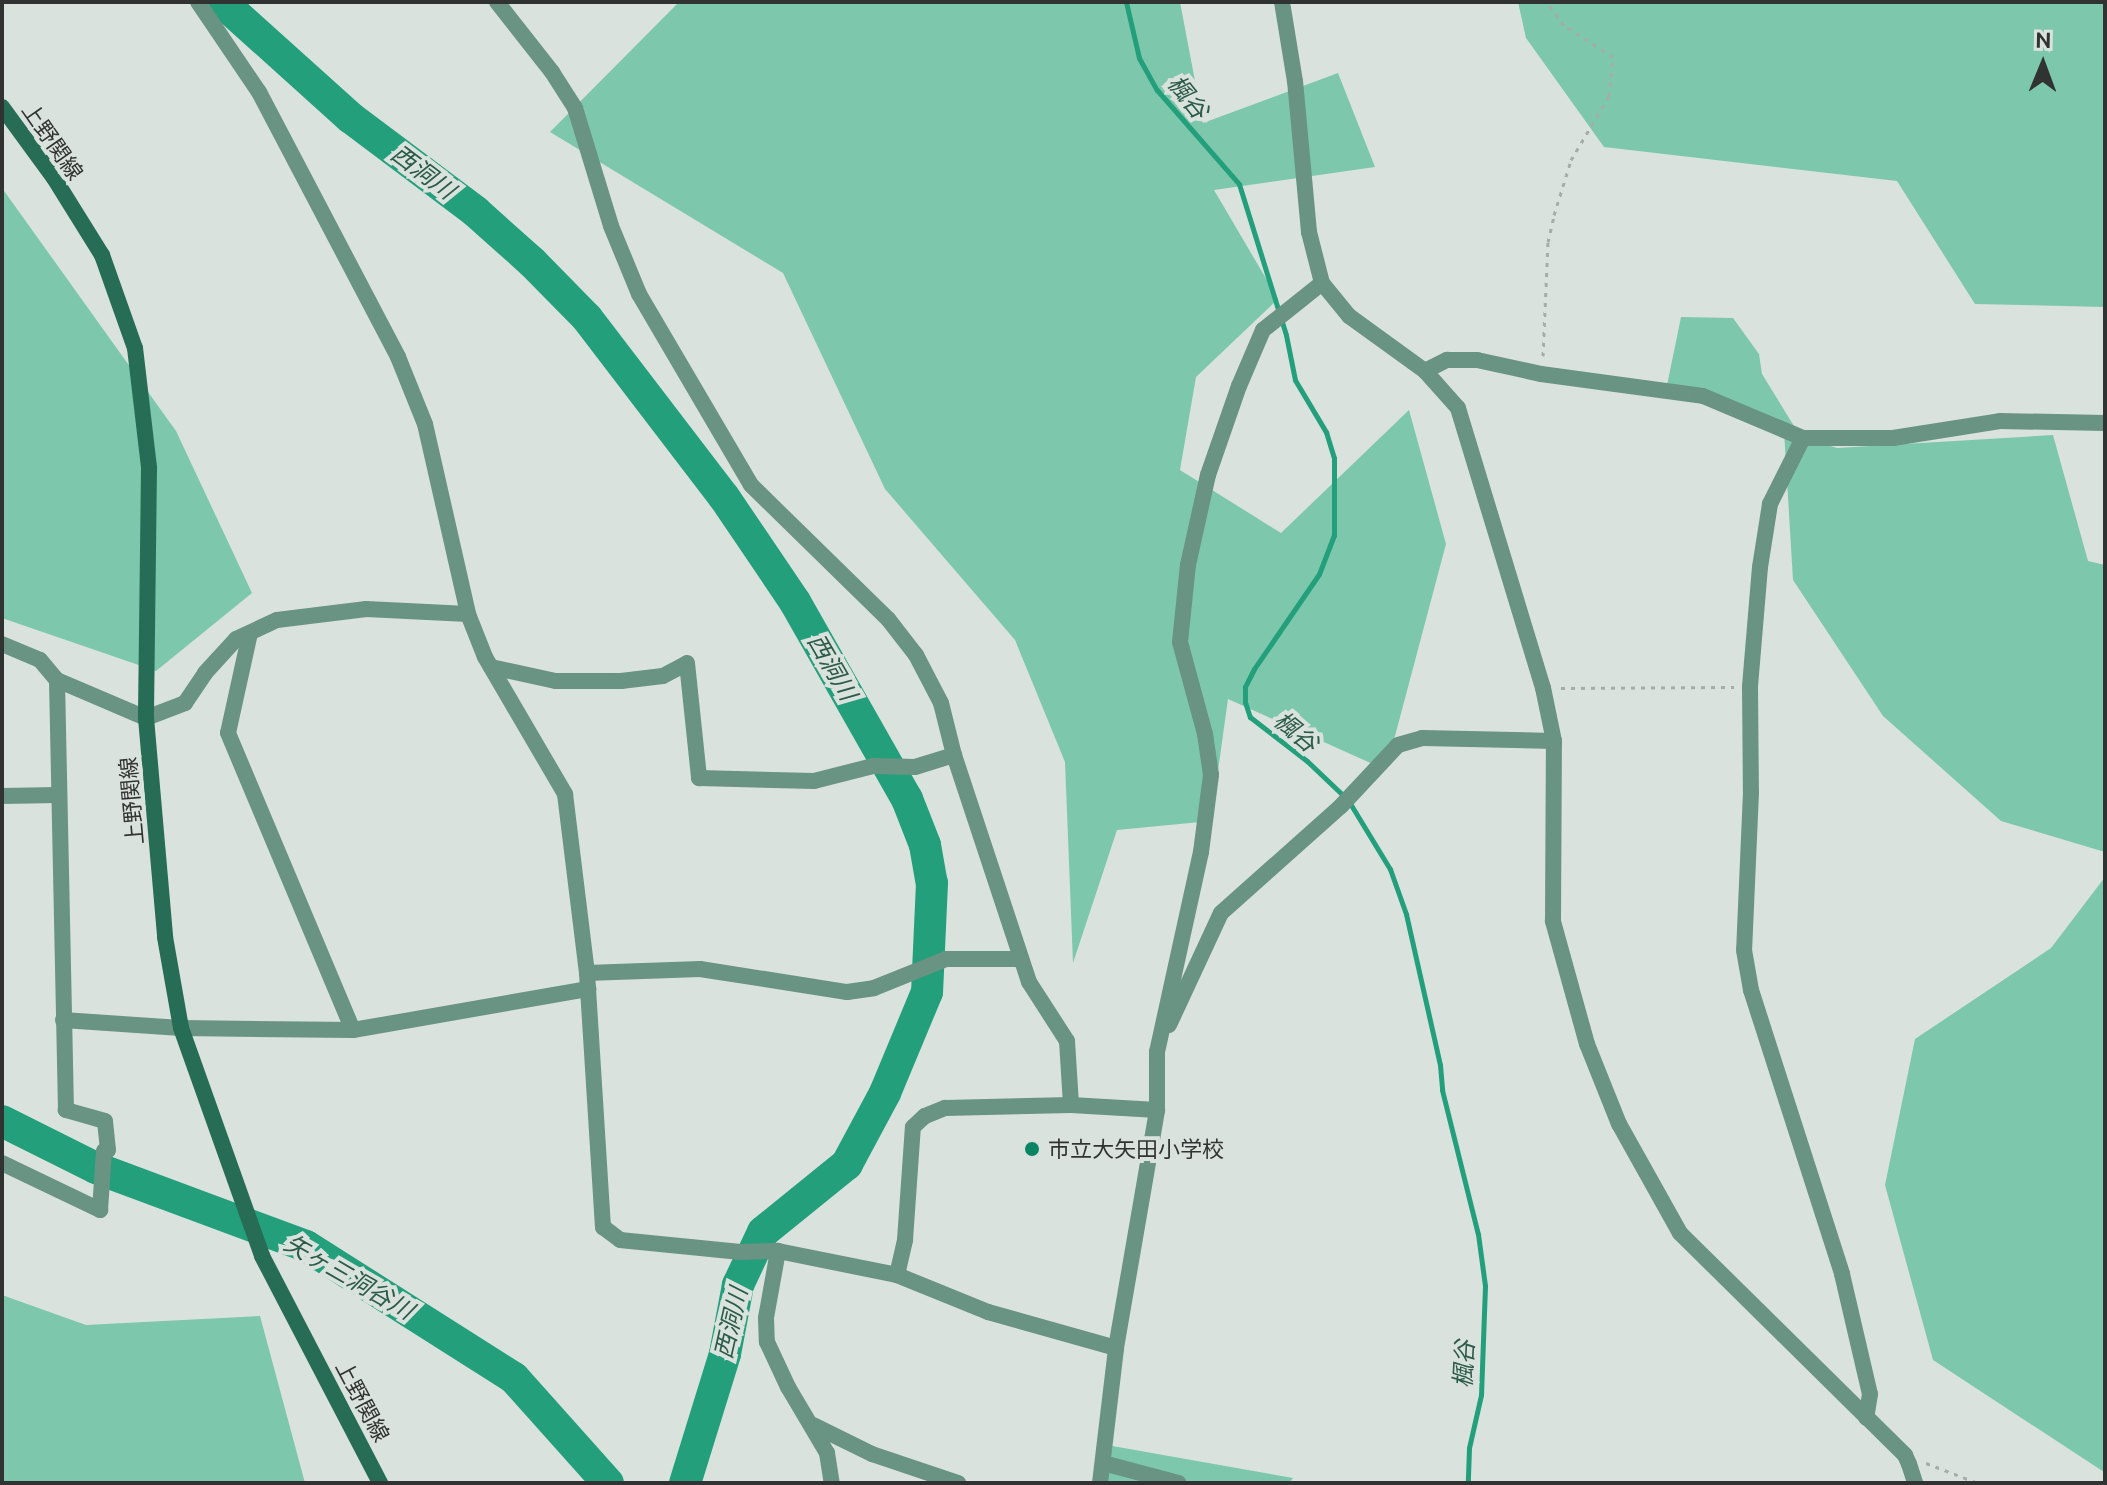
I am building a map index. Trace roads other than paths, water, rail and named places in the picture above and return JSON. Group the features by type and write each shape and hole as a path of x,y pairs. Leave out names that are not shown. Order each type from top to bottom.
{"main road":[{"name":"上野関線","path":"2,107 54,178 102,255 135,348 149,468 146,718 165,937 181,1028 262,1256 380,1483"}],"street":[{"path":"198,2 259,92 398,357 425,424 468,614 491,667 565,794 587,981 603,1227 620,1240 740,1252 777,1251 897,1275 988,1312 1116,1348"},
{"path":"497,2 552,72 575,108 611,226 639,294 751,485 888,619 916,655 941,703 954,755 1029,982 1067,1041 1071,1105"},
{"path":"1282,2 1295,81 1309,232 1322,283 1349,316 1425,371 1458,408 1543,688 1554,741 1553,921 1587,1044 1619,1124 1680,1233 1907,1459 1915,1483"},
{"path":"1100,1483 1116,1348 1157,1110 1157,1052 1201,852 1211,775 1205,734 1180,642 1188,565 1208,475 1239,386 1263,330 1322,283"},
{"path":"1425,371 1447,360 1477,360 1541,374 1703,396 1803,438 1893,438 2000,421 2105,423"},
{"path":"1803,438 1770,504 1750,687 1751,792 1744,950 1755,1005 1842,1274 1870,1394 1866,1418"},
{"path":"2,644 40,660 57,680 146,718 185,703 205,673 236,639 277,620 366,609 468,614"},
{"path":"250,633 228,733 353,1030"},
{"path":"491,667 556,681 621,681 663,676 687,663 699,778 814,781 873,766 915,767 954,755"},
{"path":"2,1163 100,1210 104,1151 108,1150 105,1121 66,1110 57,680"},
{"path":"1157,1052 1221,913 1341,806 1398,745 1422,738 1554,741"},
{"path":"2,796 58,795"},
{"path":"63,1020 181,1028 353,1030 587,981 700,969 847,992 874,988 946,959 1021,959"},
{"path":"897,1275 905,1240 913,1127 925,1116 945,1108 1071,1105 1157,1110"},
{"path":"777,1251 766,1318 767,1342 788,1387 827,1453 832,1483"},
{"path":"813,1425 872,1454 958,1483"},
{"path":"1103,1463 1178,1483"}],"waterway":[{"name":"西洞川","path":"222,2 351,118 476,212 532,262 587,318 724,497 795,602 907,799 925,845 932,883 927,992 885,1093 847,1164 763,1232 738,1285 725,1354 685,1483"},
{"name":"楓谷","path":"1126,2 1139,58 1157,90 1239,184 1286,335 1295,380 1326,432 1334,458 1334,535 1319,574 1254,669 1245,687 1245,702 1250,717 1307,761 1348,800 1390,869 1406,914 1440,1065 1442,1090 1478,1234 1485,1286 1481,1395 1469,1448 1468,1483"},
{"name":"矢ヶ三洞谷川","path":"2,1121 96,1168 306,1246 514,1378 608,1483"}],"place":[{"name":"市立大矢田小学校","path":"1032,1149"}]}
